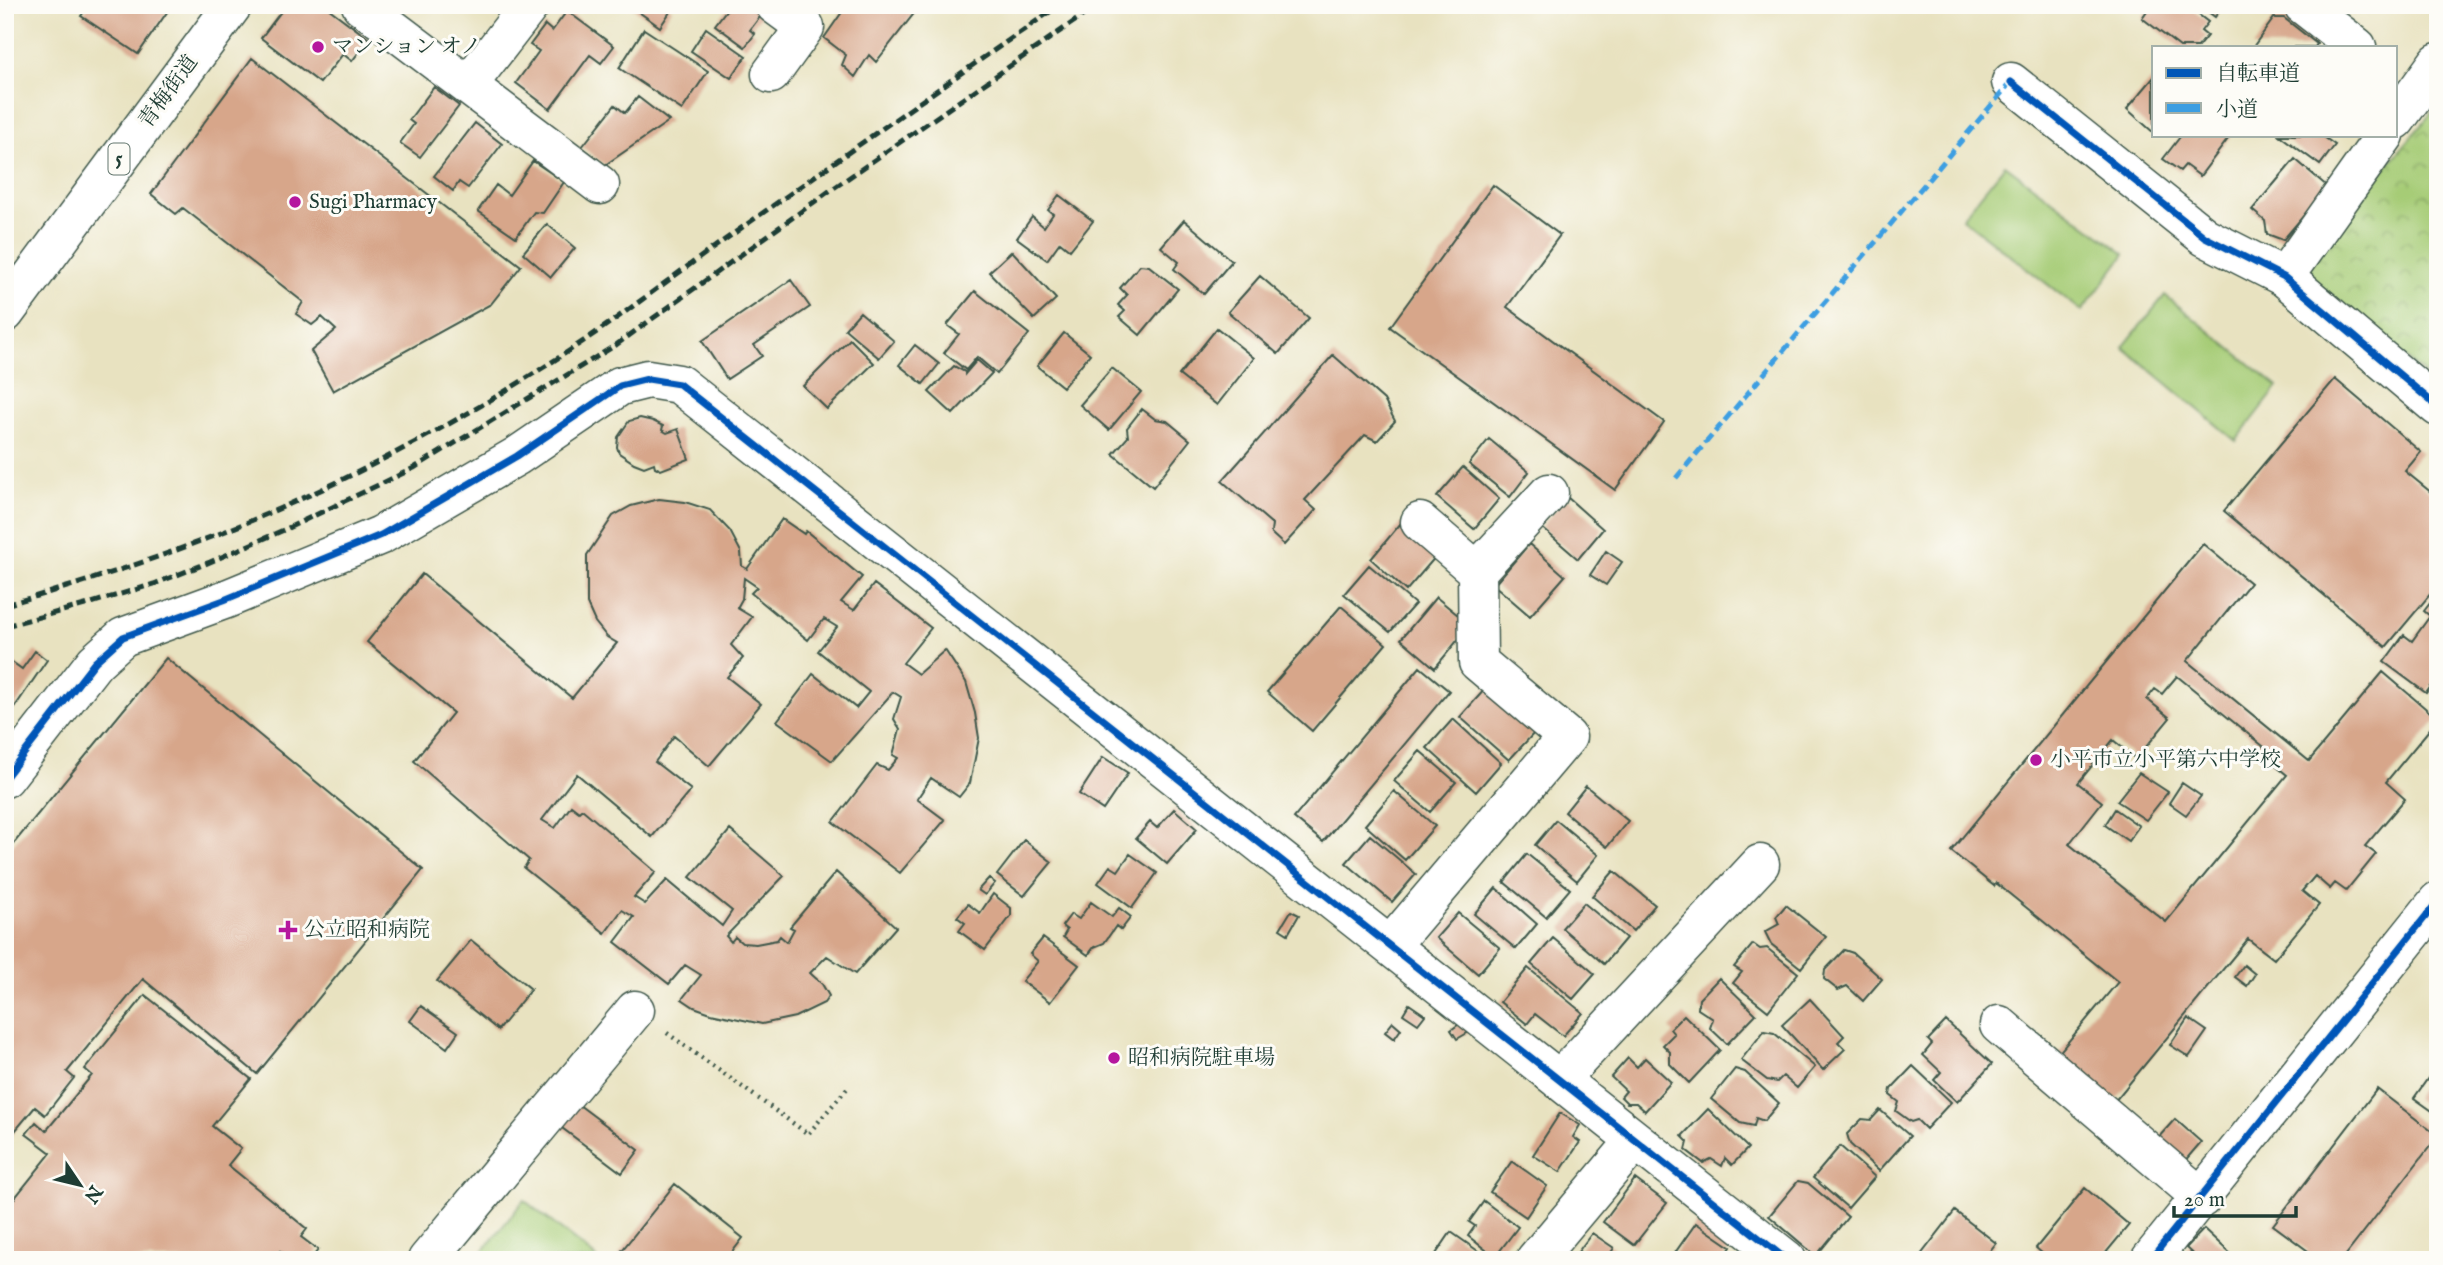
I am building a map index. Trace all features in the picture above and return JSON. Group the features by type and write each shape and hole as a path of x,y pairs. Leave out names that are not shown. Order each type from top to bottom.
{"street":[{"name":"青梅街道","path":"5,313 233,5"},
{"path":"361,5 600,186"},
{"path":"468,85 530,5"},
{"path":"771,74 804,27 775,5"},
{"path":"2303,5 2356,46"},
{"path":"2402,96 2438,62"},
{"path":"2011,82 2205,237 2284,277 2438,407"},
{"path":"2284,277 2384,136"},
{"path":"5,778 95,662 123,637 224,600 381,536 517,456 620,386 648,379 679,384 1787,1260"},
{"path":"1390,946 1567,737 1478,662 1477,571 1549,493"},
{"path":"1420,522 1477,571"},
{"path":"1559,1080 1760,864"},
{"path":"2150,1260 2438,901"},
{"path":"428,1260 635,1010"},
{"path":"1999,1025 2202,1198"},
{"path":"1535,1260 1635,1141"}],"path":[{"path":"635,1010 808,1134 849,1086"}],"green space":[{"path":"2438,105 2438,385 2299,271"},
{"path":"2005,165 2125,254 2082,311 1962,218"},
{"path":"2165,295 2278,387 2236,441 2123,347"},
{"path":"524,1200 599,1260 476,1260"}],"building":[{"path":"89,5 172,5 138,54 81,16"},
{"name":"マンション オノ","path":"286,5 324,5 369,39 352,61 343,54 320,83 261,38"},
{"path":"629,5 667,5 672,9 660,27"},
{"path":"730,5 750,5 762,14 750,30 755,34 745,47 715,25"},
{"path":"847,5 919,7 876,62 869,55 855,77 842,65 846,55 824,38"},
{"path":"2151,5 2186,5 2208,22 2201,31 2207,36 2199,46 2179,46 2142,18"},
{"path":"2199,5 2223,5 2215,17"},
{"path":"567,11 614,46 601,63 590,55 550,109 516,83 539,51 530,45 545,25 552,31"},
{"path":"2274,18 2284,18 2317,44 2316,46 2254,46"},
{"path":"706,28 746,56 731,78 691,51"},
{"path":"644,29 708,71 682,110 619,68"},
{"path":"252,58 521,266 491,304 333,391 311,351 336,330 322,317 312,325 296,314 303,302 183,208 176,214 151,194"},
{"path":"2152,79 2152,131 2127,109"},
{"path":"434,87 459,106 420,157 400,143 414,124 409,120"},
{"path":"638,97 669,121 605,165 582,147 615,105 625,113"},
{"path":"475,123 502,144 468,188 459,182 453,191 434,176"},
{"path":"2230,136 2200,176 2185,165 2180,171 2163,159 2180,137"},
{"path":"2280,136 2322,136 2335,145 2320,165"},
{"path":"2295,159 2328,187 2283,240 2267,234 2265,221 2252,210"},
{"path":"533,161 564,182 543,213 534,212 516,237 478,211 496,185 509,195"},
{"path":"1493,185 1560,235 1507,307 1664,422 1615,490 1390,327"},
{"path":"1059,195 1093,221 1070,250 1060,242 1047,260 1017,238 1032,217 1044,227 1053,214 1048,210"},
{"path":"1184,220 1232,261 1204,294 1174,269 1179,262 1161,247"},
{"path":"547,224 575,248 551,277 523,253"},
{"path":"1012,251 1056,299 1034,319 989,272"},
{"path":"1140,265 1149,266 1178,289 1140,335 1119,317 1125,311 1118,305 1127,295 1120,288"},
{"path":"1260,276 1309,318 1278,354 1228,312"},
{"path":"791,280 810,307 754,345 762,356 727,379 702,341"},
{"path":"975,291 1029,334 997,374 977,357 966,370 944,353 959,334 947,325"},
{"path":"860,312 894,341 879,358 845,329"},
{"path":"1217,328 1254,358 1217,405 1179,375"},
{"path":"1064,333 1090,354 1063,387 1037,366"},
{"path":"850,339 874,363 827,409 803,386"},
{"path":"915,345 939,364 923,384 899,365"},
{"path":"1333,355 1384,400 1395,421 1377,441 1365,435 1305,500 1316,510 1284,545 1271,533 1272,524 1222,481"},
{"path":"977,360 992,373 953,414 929,392 954,366 965,374"},
{"path":"1112,368 1141,392 1109,430 1080,405"},
{"path":"2335,379 2421,452 2405,471 2438,498 2438,585 2386,647 2224,511"},
{"path":"1142,409 1155,419 1167,421 1190,440 1153,487 1113,454 1128,437 1127,428"},
{"path":"640,418 663,426 662,430 667,433 678,429 689,459 661,470 655,467 654,463 644,467 619,453 618,437 629,421"},
{"path":"1489,439 1529,472 1510,497 1469,464"},
{"path":"1463,467 1499,499 1474,529 1437,497"},
{"path":"1567,497 1603,529 1578,559 1541,527"},
{"path":"659,499 685,502 710,510 730,531 741,552 742,566 747,569 782,519 804,534 806,531 862,577 841,602 854,610 874,584 931,628 903,663 918,674 945,650 966,682 975,713 979,738 970,783 959,797 931,778 917,799 945,820 900,873 833,822 877,765 888,770 898,758 893,755 900,729 894,719 901,697 893,692 832,761 777,721 813,674 856,708 869,692 818,651 837,627 824,619 808,640 751,593 757,587 744,578 742,599 737,608 752,617 731,645 743,658 727,677 761,704 709,766 674,736 655,762 691,790 652,837 577,774 542,820 555,828 571,806 579,812 582,809 656,872 634,897 645,904 667,880 722,926 732,911 690,877 730,830 784,876 726,936 731,942 735,937 742,943 756,944 777,940 780,936 787,942 794,929 790,927 836,872 896,927 855,974 827,956 810,973 822,984 829,996 824,1003 795,1017 762,1024 694,1007 682,999 701,975 685,965 669,984 615,942 634,917 622,910 605,933 524,868 529,860 414,761 453,713 367,642 422,574 572,698 617,643 607,637 595,622 587,604 587,555 613,516 631,506"},
{"path":"1401,523 1437,555 1406,591 1371,559"},
{"path":"1529,544 1565,576 1530,616 1494,585"},
{"path":"2203,544 2250,583 2187,661 2309,761 2383,672 2438,719 2386,782 2405,799 2365,846 2376,854 2346,891 2335,883 2330,889 2315,876 2302,891 2319,905 2274,959 2248,939 2110,1107 2052,1061 2118,982 1996,883 1994,886 1951,851","holes":["2177,676 2269,751 2265,757 2287,775 2166,922 2069,844 2102,802 2078,783 2113,740 2136,759 2170,718 2147,699 2155,689 2162,694"]},
{"path":"1606,551 1622,562 1606,585 1590,575"},
{"path":"1369,565 1415,604 1390,632 1344,594"},
{"path":"2438,593 2438,677 2426,693 2384,662 2404,635 2412,641 2430,616 2424,611"},
{"path":"1436,597 1470,625 1435,668 1401,639"},
{"path":"1341,606 1386,644 1312,731 1267,692"},
{"path":"35,651 47,660 12,711 5,706 5,657 22,669"},
{"path":"166,658 423,870 257,1074 143,979 67,1072 74,1078 45,1115 35,1107 5,1143 5,854"},
{"path":"1420,667 1449,691 1323,842 1294,818"},
{"path":"1486,688 1535,732 1509,760 1460,717"},
{"path":"1453,719 1501,763 1476,792 1427,748"},
{"path":"1420,751 1456,782 1430,812 1394,781"},
{"path":"1103,757 1128,773 1103,810 1079,794"},
{"path":"2139,773 2168,792 2146,820 2117,801"},
{"path":"2182,783 2201,796 2186,815 2169,803"},
{"path":"1586,786 1628,821 1607,847 1565,812"},
{"path":"1394,791 1435,826 1405,860 1365,825"},
{"path":"1174,809 1197,829 1167,864 1136,838 1150,822 1157,828"},
{"path":"2115,809 2139,826 2128,841 2105,825"},
{"path":"1556,820 1598,855 1577,881 1535,845"},
{"path":"1370,835 1416,874 1392,902 1346,863"},
{"path":"1024,840 1052,862 1024,896 997,875"},
{"path":"1130,854 1157,873 1132,908 1098,883 1110,866 1118,871"},
{"path":"1527,854 1570,889 1546,917 1504,882"},
{"path":"1614,871 1655,905 1633,931 1592,896"},
{"path":"989,878 995,883 985,895 978,890"},
{"path":"1496,888 1537,924 1516,949 1474,914"},
{"path":"993,894 1011,908 1011,916 985,950 959,931 965,923 957,917 968,904 980,913"},
{"path":"1091,902 1112,917 1119,908 1131,917 1121,930 1116,926 1104,943 1094,947 1088,955 1063,937 1067,930 1062,926 1071,914 1079,919"},
{"path":"1584,903 1626,938 1604,964 1562,928"},
{"path":"1786,905 1826,937 1801,968 1771,944 1765,932 1779,924 1776,917"},
{"path":"1291,911 1299,915 1288,934 1280,929"},
{"path":"1458,913 1500,948 1478,974 1436,938"},
{"path":"1043,938 1079,965 1050,1002 1022,981 1038,961 1030,954"},
{"path":"1553,938 1595,974 1573,999 1531,964"},
{"path":"471,940 531,989 498,1030 437,981"},
{"path":"1753,944 1760,949 1767,948 1798,973 1768,1011 1733,983 1742,972 1734,967"},
{"path":"1844,950 1853,953 1882,979 1863,1001 1847,986 1838,990 1824,979 1825,970"},
{"path":"2244,965 2255,974 2247,986 2235,977"},
{"path":"1528,968 1583,1013 1563,1036 1535,1014 1527,1024 1500,1002"},
{"path":"1719,978 1756,1014 1727,1044 1710,1028 1713,1019 1698,1009 1699,999"},
{"path":"145,995 251,1079 212,1126 241,1149 228,1165 307,1229 301,1237 318,1250 310,1260 291,1260 280,1251 273,1260 5,1260 5,1210 51,1153 26,1134 36,1122 46,1131 92,1075 85,1069"},
{"path":"1810,999 1844,1036 1838,1042 1845,1049 1823,1070 1782,1025"},
{"path":"1409,1004 1425,1015 1418,1024 1403,1014"},
{"path":"421,1006 458,1032 447,1048 410,1021"},
{"path":"1684,1015 1720,1050 1689,1083 1670,1064 1670,1052 1663,1045 1674,1034 1670,1029"},
{"path":"2188,1018 2207,1031 2189,1057 2170,1045"},
{"path":"1946,1021 1992,1064 1957,1102 1934,1080 1941,1072 1923,1055 1932,1044 1928,1040"},
{"path":"1393,1022 1401,1029 1394,1039 1385,1032"},
{"path":"1462,1022 1469,1032 1457,1039 1451,1030"},
{"path":"1764,1031 1774,1033 1815,1067 1797,1088 1783,1076 1777,1082 1767,1080 1741,1060"},
{"path":"1628,1058 1637,1067 1645,1058 1671,1082 1645,1111 1636,1103 1627,1103 1621,1097 1626,1091 1611,1077"},
{"path":"2438,1064 2438,1115 2414,1098"},
{"path":"1913,1066 1951,1102 1926,1129 1917,1120 1911,1122 1896,1111 1899,1102 1890,1095 1891,1089"},
{"path":"1735,1069 1745,1072 1779,1103 1764,1121 1756,1118 1754,1126 1740,1123 1711,1099"},
{"path":"2377,1089 2438,1136 2342,1260 2301,1260 2308,1251 2273,1225"},
{"path":"571,1099 639,1150 622,1173 554,1122"},
{"path":"1708,1109 1748,1148 1732,1165 1725,1158 1722,1166 1711,1159 1703,1163 1686,1150 1688,1142 1682,1136"},
{"path":"1880,1110 1910,1136 1879,1171 1850,1144 1847,1134 1862,1119 1871,1120"},
{"path":"1560,1113 1580,1125 1573,1137 1580,1142 1560,1172 1533,1155"},
{"path":"2175,1119 2201,1142 2183,1163 2157,1139"},
{"path":"1840,1146 1875,1177 1848,1208 1813,1178"},
{"path":"1512,1161 1547,1186 1526,1217 1490,1192"},
{"path":"1635,1179 1667,1203 1634,1245 1603,1222"},
{"path":"1798,1181 1808,1183 1848,1217 1816,1256 1769,1216"},
{"path":"675,1184 743,1238 726,1260 626,1260 619,1254"},
{"path":"2085,1188 2129,1225 2100,1260 2050,1260 2036,1248"},
{"path":"1484,1201 1518,1227 1495,1257 1468,1236 1475,1226 1469,1222"},
{"path":"1955,1211 1996,1243 1983,1260 1917,1260"},
{"path":"1696,1223 1731,1247 1722,1260 1670,1260"},
{"path":"2204,1229 2237,1260 2199,1260 2186,1248"},
{"path":"1451,1232 1488,1258 1487,1260 1432,1260"},
{"path":"1592,1233 1614,1248 1606,1260 1572,1260"}],"railway":[{"path":"5,605 58,590 212,537 312,494 462,416 589,337 1060,5"},
{"path":"5,626 154,584 286,529 414,468 616,345 828,192 1098,5"}],"marked path":[{"path":"1676,478 2011,82"}],"cycle path":[{"path":"2011,82 2205,237 2284,277 2438,407"},
{"path":"5,778 95,662 123,637 224,600 381,535 517,456 620,386 648,379 679,384 1787,1260"},
{"path":"2150,1260 2438,901"}],"place":[{"name":"マンション オノ","path":"318,47"},
{"name":"Sugi Pharmacy","path":"295,202"},
{"name":"小平市立小平第六中学校","path":"2036,760"},
{"name":"公立昭和病院","path":"288,930"},
{"name":"昭和病院駐車場","path":"1114,1058"}]}
